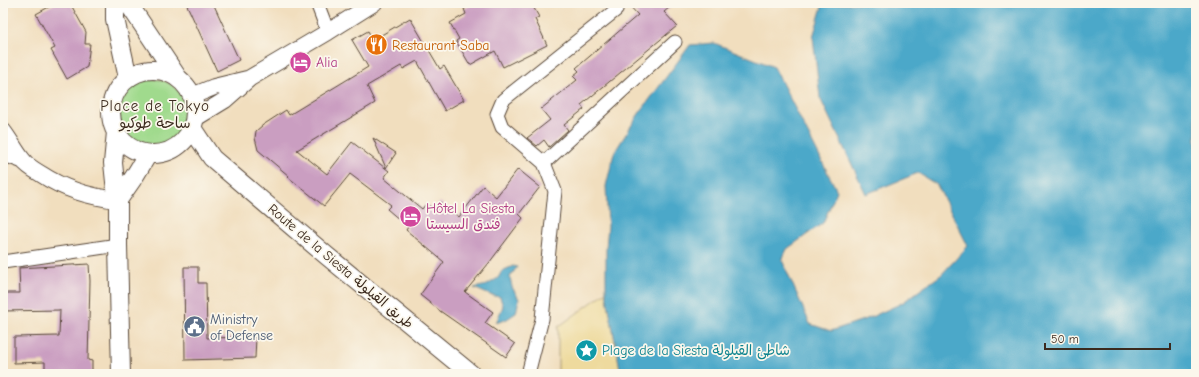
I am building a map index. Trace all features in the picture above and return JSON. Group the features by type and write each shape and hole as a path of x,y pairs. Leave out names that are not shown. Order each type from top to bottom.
{"main road":[{"path":"115,3 116,26 128,78"},
{"path":"128,3 178,78 186,86 192,96 195,107 193,124 187,136 181,143 171,150 148,154 135,150 124,143 116,132 112,121 111,108 113,96 120,86 128,78 140,72 153,70 166,72 178,78"},
{"name":"Route de la Siesta طريق القيلولة","path":"193,124 212,158 327,256 471,374"},
{"path":"116,132 113,163 114,182 118,200 121,374"},
{"name":"Route de la Siesta طريق القيلولة","path":"181,143 190,150 212,158"},
{"path":"118,200 148,154"}],"street":[{"path":"317,3 328,32"},
{"path":"193,124 225,100 250,78 374,3"},
{"path":"528,374 542,319 555,191 544,163 502,127 497,114 503,100 616,10"},
{"path":"544,163 675,42"},
{"path":"192,96 250,78"},
{"path":"3,131 15,147 22,160"},
{"path":"3,153 22,160 46,178 68,189 101,199 118,200"},
{"path":"3,262 118,245"}],"green space":[{"name":"Place de Tokyo ساحة طوكيو","path":"146,79 160,79 172,85 181,94 187,106 185,126 177,137 166,145 160,147 146,147 140,145 129,137 121,126 119,120 119,106 121,100 129,89 140,81"}],"sand":[{"name":"Plage de la Siesta شاطئ القيلولة","path":"606,292 621,374 558,374 558,327"}],"water":[{"path":"823,3 1196,3 1196,374 621,374 606,292 606,248 608,226 606,186 614,153 638,115 690,45 714,43 774,67 837,191 823,223 787,249 782,260 810,324 831,331 869,318 902,303 941,275 968,246 937,185 918,173 866,194 820,98 813,37"},
{"path":"513,266 517,267 510,277 512,287 519,299 516,313 507,319 496,323 503,306 500,297 490,295 474,288 487,285 498,278 502,271"}],"building":[{"path":"56,3 70,3 86,32 85,44 90,44 87,67 67,79 51,50 55,48 36,14"},
{"path":"186,3 213,3 239,60 217,71"},
{"path":"474,3 531,3 539,17 535,19 547,45 503,67 495,51 470,65 456,41 459,39 450,23 466,14 464,9"},
{"path":"627,3 675,3 664,12 677,26 581,105 584,109 564,125 568,130 549,147 544,140 537,146 527,138 550,120 541,109 577,80 573,76 579,71 576,68 638,15"},
{"path":"410,18 440,69 444,66 464,100 445,111 417,61 403,69 401,66 367,86 375,103 297,150 327,174 352,142 389,171 384,178 422,209 426,204 434,210 440,202 459,217 483,186 496,197 518,169 540,187 519,214 523,218 465,292 493,312 485,323 515,344 506,357 440,311 420,295 444,262 406,230 408,227 387,209 391,205 350,174 324,206 258,150 255,138 256,131 263,125 286,110 289,115 368,67 352,40 368,31 373,40"},
{"path":"373,138 396,153 386,168"},
{"path":"89,264 88,360 92,361 92,374 45,374 45,362 14,363 14,337 59,336 60,310 3,311 3,293 20,293 19,268"},
{"path":"184,267 198,267 198,283 206,283 207,338 256,337 255,358 185,360"}],"place":[{"name":"Restaurant Saba","path":"377,45"},
{"name":"Alia","path":"300,62"},
{"name":"Hôtel La Siesta فندق السيستا","path":"411,216"},
{"name":"Ministry of Defense","path":"194,327"},
{"name":"Plage de la Siesta شاطئ القيلولة","path":"587,350"}],"district":[{"name":"Place de Tokyo ساحة طوكيو","path":"155,114"}]}
